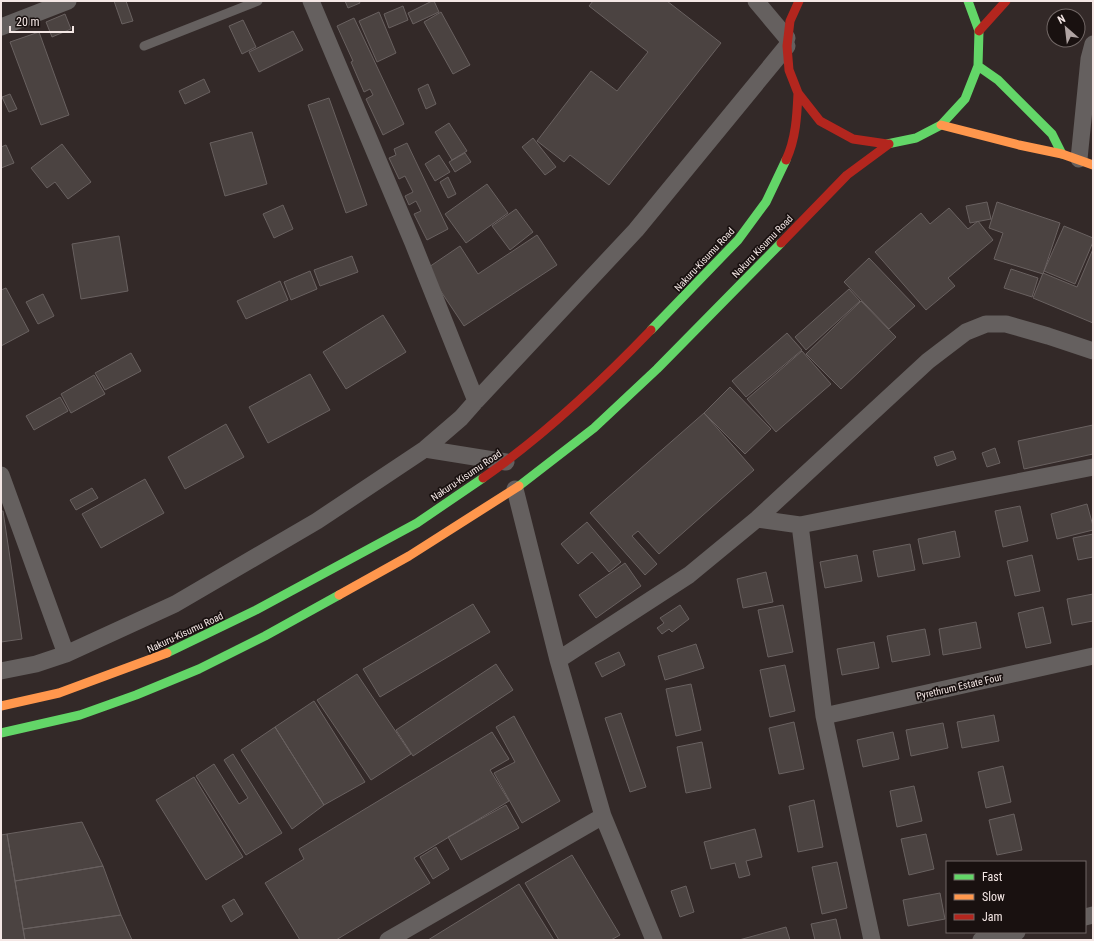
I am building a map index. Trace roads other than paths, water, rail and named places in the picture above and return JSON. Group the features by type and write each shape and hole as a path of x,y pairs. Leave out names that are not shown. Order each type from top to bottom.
{"main road":[{"path":"799,1 790,21 787,42 789,70 798,93 820,121 827,125 853,139 889,144 916,138 941,125 965,99 978,66 979,31 968,1"},
{"path":"979,31 1006,1"},
{"path":"978,66 998,80 1052,134 1062,154"},
{"name":"Nakuru-Kisumu Road","path":"1,706 59,693 162,656 206,635 256,610 417,522 506,462 558,420 612,370 738,240 766,202 790,152 796,123 798,93"},
{"path":"941,125 1019,145 1062,154 1086,162"},
{"name":"Nakuru Kisumu Road","path":"515,489 594,428 657,369 847,175 889,144"},
{"path":"1,733 80,714 136,695 199,669 265,636 409,556 515,489"}],"street":[{"path":"1,27 68,1"},
{"path":"311,1 413,243 476,401"},
{"path":"1,670 36,664 66,654 175,604 317,521 425,449 461,418 636,230 787,42 756,1"},
{"path":"1086,162 1089,59 1093,44"},
{"path":"558,660 689,576 757,519 928,361 966,332 986,324 1006,324 1093,351"},
{"path":"425,449 506,462"},
{"path":"757,519 800,525 1093,467"},
{"path":"1,474 66,654"},
{"path":"515,489 558,660 603,816 654,940"},
{"path":"800,525 824,716 872,940"},
{"name":"Pyrethrum Estate Four","path":"824,716 1093,656"},
{"path":"388,940 603,816"},
{"path":"981,940 1012,933"}],"lane":[{"path":"144,46 258,1"}]}
